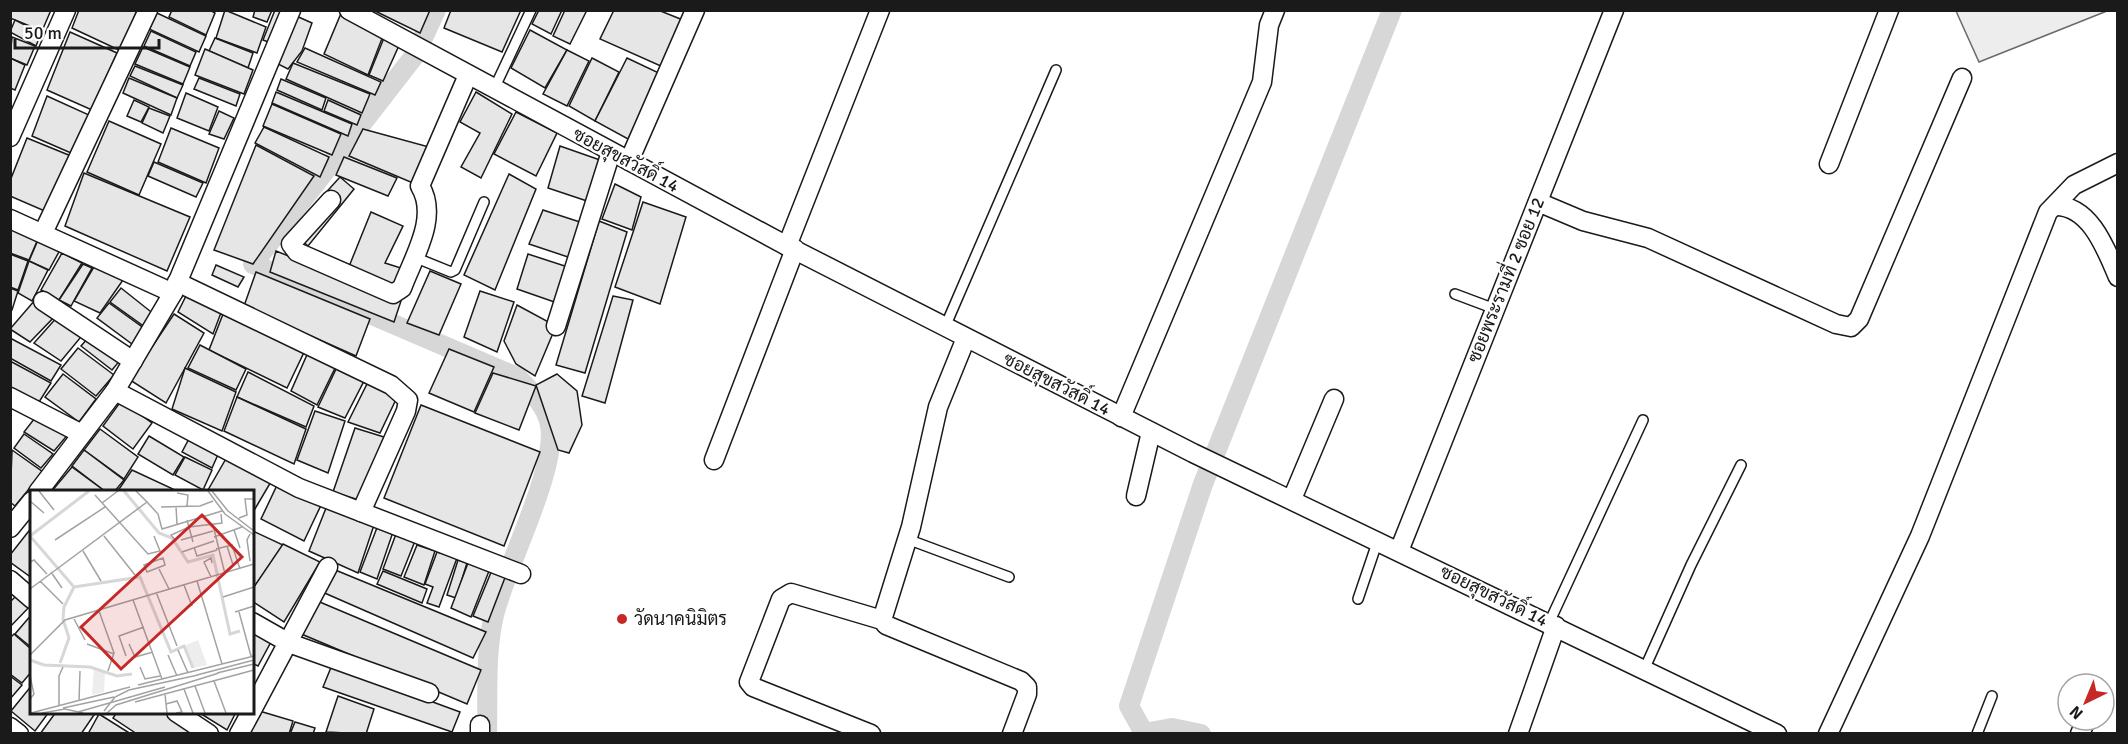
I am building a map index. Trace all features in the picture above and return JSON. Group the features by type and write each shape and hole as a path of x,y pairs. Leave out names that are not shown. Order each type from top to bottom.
{"street":[{"path":"10,137 66,10"},
{"path":"42,233 148,10"},
{"path":"40,490 115,391 175,287 291,10"},
{"path":"629,161 695,10"},
{"path":"714,459 880,10"},
{"path":"1121,417 1262,82 1269,25 1275,10"},
{"name":"ซอยพระรามที่ 2 ซอย 12","path":"1399,551 1614,10"},
{"path":"1829,164 1889,10"},
{"name":"ซอยสุขสวัสดิ์ 14","path":"355,12 412,45 791,248 1121,417 1777,734"},
{"path":"331,200 291,244 297,252 393,294 402,288 429,217 427,198 420,186 468,75"},
{"path":"1538,202 1583,221 1648,238 1836,324 1851,327 1859,320 1962,78"},
{"path":"556,326 611,152"},
{"path":"1827,734 1920,536 2048,212 2074,186 2118,163"},
{"path":"2055,206 2065,206 2091,224 2118,277"},
{"path":"10,219 175,287 382,380 400,391 408,400 406,411 361,512"},
{"path":"43,301 133,361"},
{"path":"882,620 907,539 938,407 966,338"},
{"path":"115,391 299,488 513,571"},
{"path":"10,397 82,434"},
{"path":"1292,499 1334,399"},
{"path":"1136,496 1151,432"},
{"path":"10,528 30,503"},
{"path":"254,706 328,567"},
{"path":"10,580 30,597"},
{"path":"871,734 753,687 748,682 781,599 791,593 882,620 886,625 1021,681 1027,687 1027,694 1011,734"},
{"path":"254,623 289,643 429,693"},
{"path":"1518,734 1552,625"},
{"path":"179,714 209,734"},
{"path":"239,734 249,714"},
{"path":"10,727 19,734"}],"lane":[{"path":"494,89 531,10"},
{"path":"945,327 1056,70"},
{"path":"414,257 451,272 456,270 484,202"},
{"path":"1455,294 1495,309"},
{"path":"1552,625 1643,420"},
{"path":"1644,669 1691,565 1742,465"},
{"path":"907,539 1009,577"},
{"path":"1358,599 1378,540"},
{"path":"1977,734 1992,696"}],"shaded area":[{"path":"1956,11 2107,11 1979,62"}],"building":[{"path":"10,10 51,10 42,31 10,18"},
{"path":"79,10 137,10 121,51 72,28"},
{"path":"172,10 210,10 215,13 206,35 169,17"},
{"path":"225,10 266,27 257,53 216,38"},
{"path":"255,10 272,10 267,22 253,17"},
{"path":"275,10 288,10 274,44 263,40"},
{"path":"373,10 430,10 420,33"},
{"path":"451,10 521,10 502,52 444,28"},
{"path":"539,10 562,10 551,34 532,24"},
{"path":"565,10 587,10 570,44 553,36"},
{"path":"614,10 658,10 683,20 663,67 600,39"},
{"path":"342,11 386,28 368,75 324,54"},
{"path":"157,13 206,36 199,52 149,29"},
{"path":"294,15 312,23 302,51 288,69 274,62"},
{"path":"15,20 41,33 36,46 10,32"},
{"path":"530,30 567,50 545,88 511,68"},
{"path":"151,31 196,52 190,66 144,46"},
{"path":"70,32 117,53 92,110 47,90"},
{"path":"386,33 401,41 383,81 369,75"},
{"path":"12,37 35,46 27,65 10,58"},
{"path":"215,38 253,53 248,68 209,51"},
{"path":"143,47 190,67 183,84 135,64"},
{"path":"305,48 381,82 375,95 297,62"},
{"path":"205,49 253,70 244,94 195,75"},
{"path":"567,50 589,61 567,106 543,94"},
{"path":"10,58 25,65 15,90 10,88"},
{"path":"592,58 619,72 595,121 569,106"},
{"path":"627,58 661,74 628,139 595,121"},
{"path":"293,63 370,94 362,113 286,79"},
{"path":"135,66 183,85 177,98 130,76"},
{"path":"129,78 177,98 171,115 123,93"},
{"path":"199,78 240,94 236,106 194,89"},
{"path":"281,79 326,98 322,110 277,90"},
{"path":"276,92 352,124 348,136 272,103"},
{"path":"476,92 512,114 481,178 461,167 480,133 460,122"},
{"path":"186,93 218,107 209,131 177,118"},
{"path":"47,96 89,115 71,153 32,136"},
{"path":"134,100 149,107 141,122 127,116"},
{"path":"328,100 361,115 357,125 324,111"},
{"path":"272,104 341,134 332,155 263,126"},
{"path":"149,108 170,116 163,133 142,123"},
{"path":"219,111 234,118 224,139 209,134"},
{"path":"516,112 557,133 536,176 494,154"},
{"path":"109,121 161,144 139,195 87,172"},
{"path":"264,127 329,157 320,177 255,143"},
{"path":"171,128 219,148 206,183 158,162"},
{"path":"363,129 429,147 420,186 349,156"},
{"path":"27,138 71,156 47,212 10,196 10,181"},
{"path":"256,145 314,176 253,264 214,250"},
{"path":"560,146 600,160 587,201 548,188"},
{"path":"344,157 397,178 388,196 336,175"},
{"path":"154,162 203,183 196,197 148,176"},
{"path":"84,173 190,217 167,271 65,226"},
{"path":"509,174 536,189 495,290 464,275"},
{"path":"340,177 354,189 308,246 291,231"},
{"path":"615,184 641,197 632,230 602,219"},
{"path":"643,202 686,217 660,304 615,287"},
{"path":"543,210 583,223 571,258 529,244"},
{"path":"371,212 403,226 385,263 404,269 402,288 348,269"},
{"path":"599,221 627,232 585,373 556,365"},
{"path":"10,229 38,239 29,260 10,253"},
{"path":"38,240 60,250 49,270 29,261"},
{"path":"276,251 401,301 394,322 270,272"},
{"path":"62,253 82,263 59,300 41,290"},
{"path":"10,254 28,261 18,290 10,287"},
{"path":"528,254 574,269 563,305 517,289"},
{"path":"29,261 48,270 32,301 18,293"},
{"path":"83,264 92,268 71,306 59,300"},
{"path":"95,265 123,280 100,313 74,301"},
{"path":"216,265 244,277 238,287 212,275"},
{"path":"430,271 461,284 439,335 407,323"},
{"path":"256,272 370,319 356,356 244,306"},
{"path":"10,288 18,291 12,310 10,310"},
{"path":"121,288 155,315 145,327 110,302"},
{"path":"480,291 514,302 497,352 464,337"},
{"path":"186,296 222,310 213,334 178,312"},
{"path":"613,296 633,300 605,403 582,396"},
{"path":"35,300 56,315 30,342 10,329"},
{"path":"109,303 145,329 132,344 97,318"},
{"path":"517,305 556,326 535,376 516,364 504,341"},
{"path":"225,309 307,346 287,388 209,350"},
{"path":"174,314 204,333 166,403 130,380"},
{"path":"59,315 85,332 61,361 34,343"},
{"path":"96,329 127,352 112,370 81,346"},
{"path":"10,338 61,365 51,381 10,358"},
{"path":"200,345 246,369 236,390 188,368"},
{"path":"78,348 114,375 96,396 61,369"},
{"path":"310,348 338,362 317,405 291,391"},
{"path":"449,349 494,367 474,412 429,393"},
{"path":"10,361 51,383 39,402 10,387"},
{"path":"338,365 366,377 345,418 318,407"},
{"path":"185,368 236,392 222,431 172,409"},
{"path":"248,372 314,406 306,427 237,397"},
{"path":"493,373 536,386 519,430 475,413"},
{"path":"63,374 96,399 79,422 45,397"},
{"path":"557,374 577,391 582,425 569,453 558,450 536,385"},
{"path":"369,380 400,391 380,433 348,422"},
{"path":"237,397 306,429 294,464 224,431"},
{"path":"121,401 152,423 133,449 103,426"},
{"path":"421,405 540,452 504,546 384,498"},
{"path":"315,411 345,421 328,473 297,460"},
{"path":"38,414 70,432 54,451 24,432"},
{"path":"355,428 384,437 359,500 333,492"},
{"path":"100,429 138,457 124,479 84,450"},
{"path":"24,434 53,454 41,468 14,448"},
{"path":"191,435 220,450 212,468 182,452"},
{"path":"149,436 184,457 173,475 138,454"},
{"path":"12,450 43,472 15,506 10,502"},
{"path":"84,450 124,480 116,490 103,490 72,466"},
{"path":"185,457 212,470 203,490 175,475"},
{"path":"227,457 272,480 254,511 254,490 208,490"},
{"path":"72,467 103,490 53,490"},
{"path":"132,470 173,489 172,490 118,490"},
{"path":"279,481 323,501 304,541 261,519"},
{"path":"328,503 375,522 358,573 309,551"},
{"path":"378,525 393,532 377,579 360,572"},
{"path":"30,530 30,577 10,562 10,555"},
{"path":"254,531 283,545 254,587"},
{"path":"396,534 415,541 401,576 383,569"},
{"path":"283,544 320,562 284,622 254,602 254,587"},
{"path":"417,545 435,551 424,585 404,577"},
{"path":"437,552 457,558 439,607 427,603 433,587 425,584"},
{"path":"458,560 467,563 456,598 447,595"},
{"path":"468,563 489,571 471,617 451,608"},
{"path":"328,567 486,632 473,658 320,591"},
{"path":"492,570 506,575 488,622 473,616"},
{"path":"383,571 427,589 422,603 377,584"},
{"path":"20,592 30,602 30,606 10,627 10,602"},
{"path":"315,600 481,670 467,704 299,633"},
{"path":"30,616 30,646 15,634"},
{"path":"254,629 272,640 258,666 254,664"},
{"path":"14,634 30,648 30,673 22,683 10,674 10,638"},
{"path":"332,665 460,712 452,732 323,687"},
{"path":"10,676 22,685 10,699"},
{"path":"30,687 30,714 48,714 35,731 11,711"},
{"path":"338,696 374,709 366,734 326,732"},
{"path":"256,710 293,721 289,734 244,734"},
{"path":"55,714 95,714 81,734 40,734"},
{"path":"99,714 131,734 88,734"},
{"path":"116,714 169,714 199,734 137,734 113,718"},
{"path":"201,714 235,714 227,730"},
{"path":"295,722 315,728 313,734 290,734"}],"waterway":[{"path":"436,10 415,55 253,264 517,377 545,411 550,425 546,466 530,518 500,595 491,629 488,659 487,734"},
{"path":"1201,734 1172,728 1144,733 1129,706 1203,484 1392,10"}],"place":[{"name":"วัดนาคนิมิตร","path":"622,619"}]}
